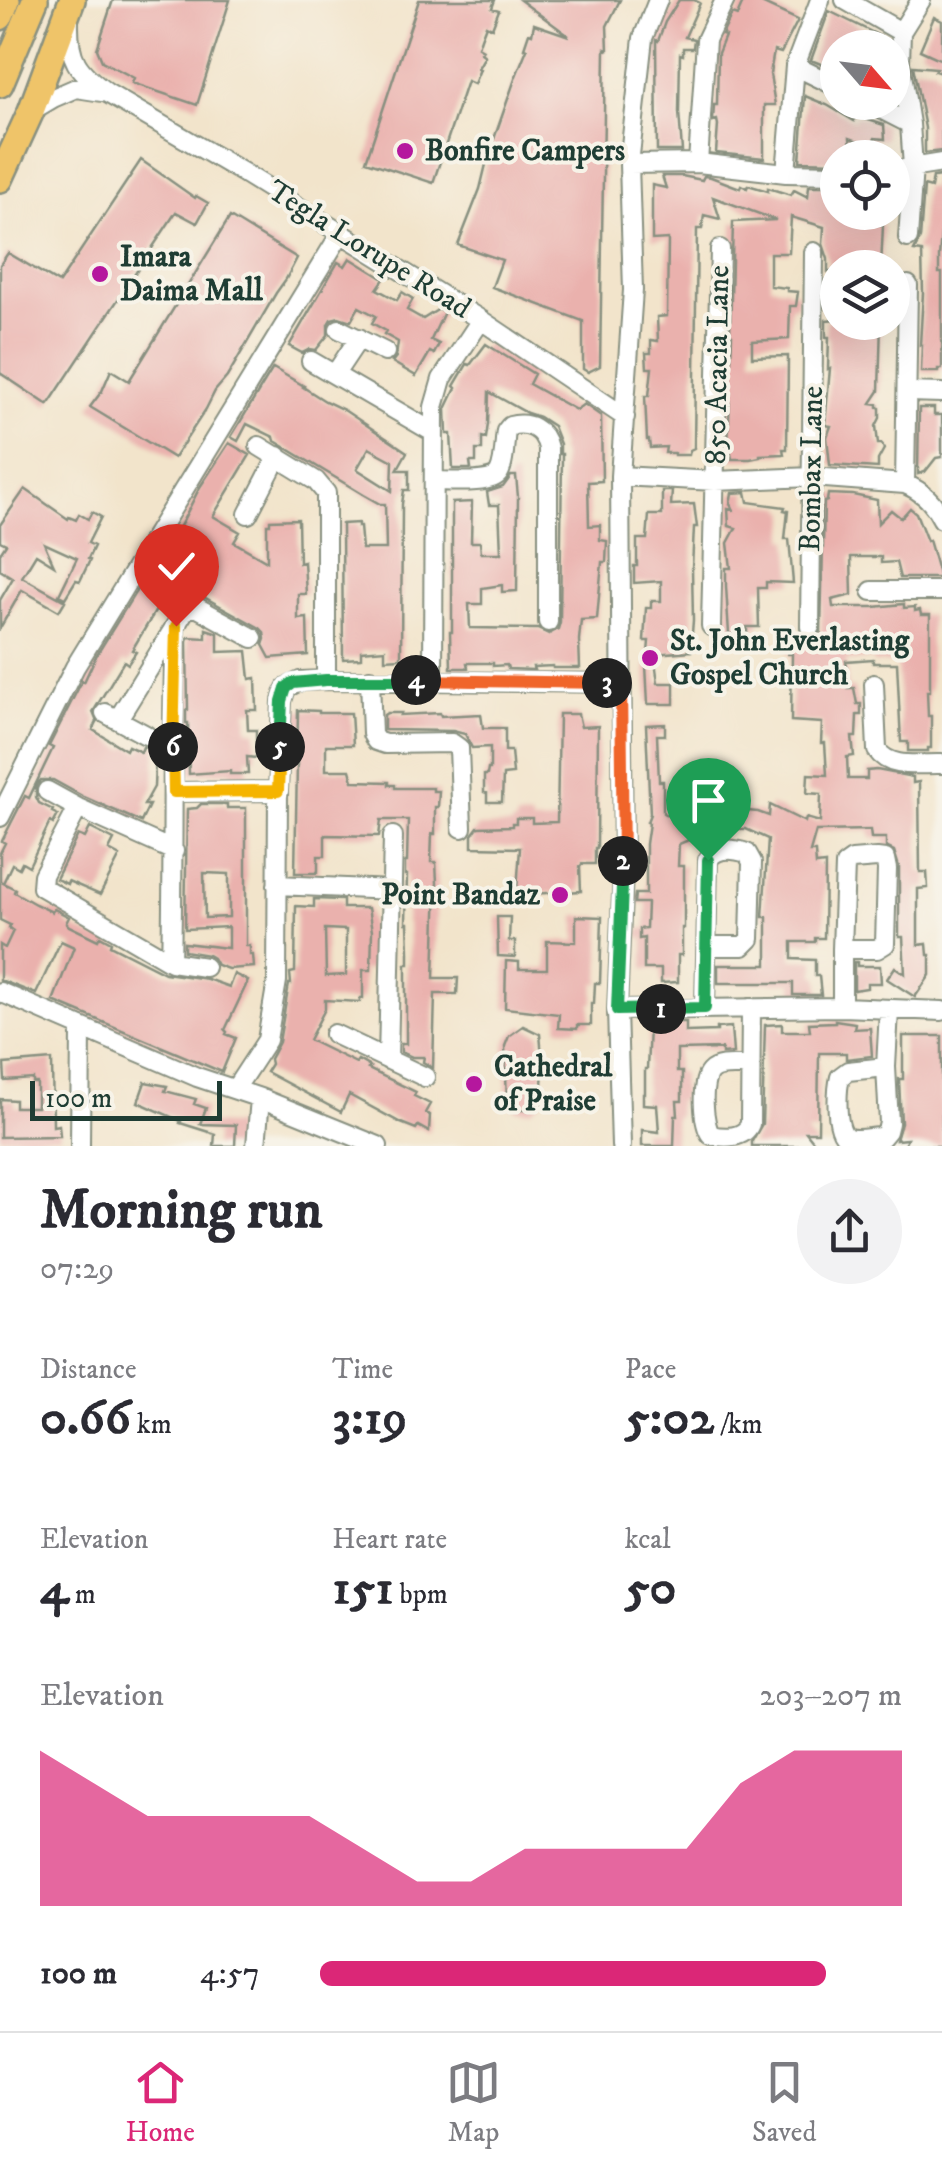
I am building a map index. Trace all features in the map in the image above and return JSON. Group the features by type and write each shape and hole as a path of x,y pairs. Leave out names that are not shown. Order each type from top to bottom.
{"highway":[{"path":"0,17 7,0"},
{"path":"0,96 4,75 36,0"},
{"path":"0,179 32,112 71,2"}],"street":[{"path":"621,1146 617,1010 623,871 620,476 633,290 629,164 643,38 658,0"},
{"path":"698,163 706,40 724,0"},
{"path":"786,173 795,66 820,0"},
{"path":"845,0 897,30"},
{"path":"901,30 920,0"},
{"name":"Tegla Lorupe Road","path":"71,2 71,54 88,80 481,320 626,417"},
{"path":"795,66 820,78"},
{"path":"32,112 76,88 107,93"},
{"path":"902,120 910,124"},
{"path":"908,238 913,167 909,120"},
{"path":"629,164 698,163 820,174"},
{"path":"910,168 942,163"},
{"path":"0,817 74,667 341,233"},
{"name":"850 Acacia Lane","path":"711,626 720,249"},
{"name":"Bombax Lane","path":"810,627 814,252"},
{"path":"433,680 434,407 442,379 481,320"},
{"path":"340,329 386,352"},
{"path":"334,374 359,338"},
{"path":"905,484 907,340"},
{"path":"311,361 433,432"},
{"path":"906,392 942,393"},
{"path":"434,481 490,480 500,471 510,426 528,425 542,433 548,448 548,622"},
{"path":"258,446 316,482 326,493 326,680"},
{"path":"248,517 278,456"},
{"path":"620,476 715,482 812,478 905,484 930,500 942,519"},
{"path":"872,591 942,591"},
{"path":"146,735 112,716 187,608 194,606 253,638"},
{"path":"171,962 176,626"},
{"path":"235,1089 267,1040 277,980 278,791 286,688 300,681 326,680 621,683"},
{"path":"370,680 372,734 376,742 452,743 459,748 462,828"},
{"path":"874,684 880,756 890,762 942,764"},
{"path":"174,792 278,791"},
{"path":"48,792 174,851"},
{"path":"78,808 43,875 42,887 171,962 205,967"},
{"path":"388,1060 394,836"},
{"path":"705,1008 708,860 718,850 748,853 752,862 750,939 742,946 707,946"},
{"path":"842,949 877,949 884,944 887,869 882,858 852,860 845,865 842,949 842,1007"},
{"path":"276,884 392,890"},
{"path":"0,992 198,1078 260,1098 378,1146"},
{"path":"617,1010 842,1007 942,1011"},
{"path":"750,1066 751,1008"},
{"path":"886,1068 889,1010"},
{"path":"80,1146 81,1028"},
{"path":"334,1034 425,1077"},
{"path":"256,1146 260,1098"}],"building":[{"path":"113,0 230,0 197,105 132,83 134,78 102,61 97,49"},
{"path":"419,0 495,0 492,8 499,10 492,28 486,25 481,38 478,47 485,56 474,84 467,81 433,183 366,161"},
{"path":"520,0 620,0 607,26 608,50 605,49 600,366 588,372 583,369 583,321 492,287 502,260 458,245 527,49 524,48 529,33 532,34 534,24 569,36"},
{"path":"679,0 700,3 685,37 694,39 693,48 683,48 683,55 680,54 682,151 657,151 656,40"},
{"path":"744,0 755,0 798,20 781,53 774,51 770,74 775,105 764,105 764,158 716,153 718,125 717,120 713,121 718,53 732,14 737,16"},
{"path":"829,11 868,30 822,30"},
{"path":"934,17 942,21 942,60 920,50"},
{"path":"820,36 820,64 811,60"},
{"path":"913,66 937,68 935,71 941,73 942,151 925,153 925,128"},
{"path":"805,96 820,102 820,120 868,120 884,125 885,139 820,140 820,162 800,161"},
{"name":"Imara Daima Mall","path":"141,160 208,203 197,223 176,212 48,405 0,373 0,265 8,253 59,283"},
{"path":"662,176 702,180 704,176 711,177 740,188 748,185 791,195 794,190 808,197 809,186 820,186 820,226 791,217 789,253 770,253 770,286 798,292 796,306 790,306 789,339 752,341 752,357 788,356 784,454 732,459 728,449 733,222 776,220 713,197 720,219 704,215 702,229 697,229 694,448 689,455 674,455 665,453 666,447 650,448 645,396 649,396 652,368 647,368 646,353 651,353 651,340 658,341 657,317 667,316 668,239 652,240 652,185 666,188"},
{"path":"942,176 942,369 921,372 922,252 914,251 920,239 924,186 931,188 933,177"},
{"path":"230,217 297,258 174,458 90,407 111,370 129,381"},
{"path":"824,230 883,230 882,250 825,250"},
{"path":"350,258 384,279 377,289 397,300 402,292 413,299 407,310 423,319 439,309 444,312 431,340 439,344 416,376 392,362 398,342 372,323 376,316 359,307 351,321 331,319 328,335 316,350 302,353 289,346 338,262 345,266"},
{"path":"829,340 880,340 879,391 871,403 880,408 876,426 878,444 884,449 878,468 830,465 827,437 831,426 825,425"},
{"path":"486,344 534,374 529,384 576,410 584,404 601,416 602,481 588,482 589,526 600,525 600,540 607,541 606,562 602,562 597,619 581,620 580,668 508,669 507,665 467,663 468,668 451,668 452,503 472,502 471,542 480,542 481,553 501,553 499,505 489,505 487,492 503,487 511,476 516,476 518,497 517,591 502,592 502,585 482,588 482,604 469,604 470,628 538,629 549,634 558,629 560,622 562,454 553,426 489,392 482,450 476,450 476,462 470,462 471,469 453,469 446,409 467,364"},
{"path":"273,368 407,452 397,470 409,470 409,490 404,490 402,504 401,658 385,659 385,649 361,651 361,658 343,659 342,524 358,523 362,549 386,549 385,504 247,424 238,441 231,437","holes":["369,448 393,461 392,491 357,469"]},
{"path":"919,408 934,408 934,415 942,415 942,457 918,474"},
{"path":"229,443 250,455 213,516 240,532 234,542 267,561 267,524 270,520 298,519 299,563 304,562 306,594 298,594 298,619 307,618 308,655 270,658 260,628 204,597 207,593 185,580 180,586 159,575 149,593 162,600 132,650 136,652 128,664 124,661 93,712 97,722 93,730 126,750 128,746 141,752 143,747 156,742 154,787 144,805 149,805 141,822 53,780 41,780 36,786 36,797 58,815 53,824 50,822 29,866 22,862 19,868 12,864 3,883 35,904 69,917 69,926 98,940 100,936 165,973 207,979 229,987 234,974 248,981 225,1030 236,1038 222,1072 53,1001 74,947 61,941 36,994 0,980 0,945 5,948 13,931 0,920 0,853 5,843 2,841 25,796 29,798 53,748 49,746 82,681 170,536 174,538 200,487"},
{"path":"25,489 68,519 76,520 79,514 88,519 92,512 101,517 88,543 94,546 90,560 80,581 76,580 65,598 59,595 77,558 44,543 54,565 36,554 22,577 65,601 59,611 22,590 0,628 0,600 13,578 0,570 0,553 6,544 0,541 0,525"},
{"path":"662,491 672,491 671,505 694,504 697,527 692,568 691,651 654,654 658,683 674,683 674,704 648,704 646,608 651,608 651,601 661,601 661,581 634,583 634,566 637,539 647,539 649,515 662,515"},
{"path":"746,492 748,502 785,507 788,511 785,539 789,539 793,583 766,582 766,588 758,588 759,627 747,627 747,639 735,639 735,634 729,634 726,568 731,568 728,543 736,528 729,526 728,509 733,510 732,493"},
{"path":"828,494 877,500 878,523 891,510 901,518 910,508 929,540 940,578 900,578 896,562 881,563 881,557 851,557 852,595 832,600 833,607 904,604 904,608 915,607 921,615 930,615 928,751 908,751 908,742 901,742 897,663 873,663 873,659 846,661 848,688 854,688 857,704 861,704 856,737 852,737 854,756 847,757 848,779 867,779 867,771 877,770 913,777 913,783 919,782 920,872 927,872 928,888 918,889 918,945 927,944 930,975 915,997 887,979 895,967 905,974 903,937 899,937 899,867 894,851 886,847 886,838 871,838 870,830 816,831 810,852 815,852 816,865 825,864 824,938 792,942 792,959 815,960 821,995 793,995 793,983 718,983 718,965 767,965 767,917 763,917 768,839 746,829 689,828 691,810 747,811 769,816 770,805 805,822 806,818 820,822 821,794 807,793 808,774 827,775 822,723 791,721 792,654 788,654 786,637 811,639 821,632 824,502"},
{"path":"206,629 218,633 218,652 247,651 250,679 256,678 257,710 247,710 248,730 256,730 256,758 247,757 248,774 189,774 187,641 188,637 206,638"},
{"path":"298,710 351,713 353,745 326,745 326,770 350,770 353,781 389,782 395,788 439,791 431,862 436,862 437,883 434,978 458,978 457,994 435,994 433,1068 423,1062 424,1057 401,1052 401,1044 406,1044 409,964 405,875 408,820 381,820 379,836 325,835 325,856 318,856 318,871 295,873"},
{"path":"387,713 481,714 483,728 505,728 505,751 511,751 513,774 503,775 502,802 487,802 484,792 490,747 472,748 465,734 453,731 384,730"},
{"path":"559,714 578,714 581,727 598,726 595,864 580,867 581,891 531,894 530,890 517,890 520,848 472,847 472,835 478,827 512,826 516,818 532,818 532,823 557,822"},
{"path":"665,724 665,735 657,735 663,813 685,824 691,839 679,844 678,866 684,866 684,928 678,982 661,983 661,969 644,969 644,938 639,939 639,929 646,928 647,903 634,903 635,894 646,894 650,814 646,725"},
{"path":"201,804 227,804 227,808 246,808 246,946 250,946 254,967 228,969 217,965 208,955 184,951 184,943 228,948 228,927 185,929 187,809","holes":["204,873 229,874 229,917 205,918"]},
{"path":"90,828 114,840 109,850 120,856 100,895 56,879 78,835 85,838"},
{"path":"314,899 343,900 343,908 368,908 371,970 363,970 360,1002 325,1000 325,1009 309,1040 356,1063 358,1060 368,1069 416,1092 414,1096 430,1104 425,1113 430,1115 429,1132 401,1123 349,1095 341,1112 266,1072 279,1042 290,973 295,972 296,906 314,907","holes":["325,929 346,930 346,975 326,976"]},
{"path":"576,916 602,917 600,983 595,983 591,1025 558,1028 559,1014 505,1008 506,961 519,962 519,969 547,969 547,941 576,942"},
{"path":"497,917 510,917 509,941 515,941 515,957 498,956"},
{"path":"854,962 857,966 880,966 881,983 867,983 867,988 854,990"},
{"path":"673,1022 686,1022 686,1032 731,1027 733,1053 722,1054 722,1049 677,1050 682,1101 677,1101 674,1146 642,1146 642,1130 659,1132 657,1105 643,1104 649,1028 673,1029"},
{"path":"809,1023 855,1023 854,1029 870,1028 872,1056 846,1059 846,1053 819,1053 818,1132 806,1132 817,1146 752,1146 762,1124 765,1025 782,1024 782,1031 810,1031"},
{"path":"523,1026 540,1034 541,1103 531,1110 517,1110 507,1102 505,1046 509,1036"},
{"path":"903,1036 942,1036 942,1146 904,1146 907,1139 896,1140 901,1123 899,1079 903,1079"},
{"path":"52,1060 53,1126 59,1125 60,1136 0,1137 0,1099 15,1100 15,1107 37,1107 37,1083 33,1079 5,1081 4,1064"},
{"path":"145,1082 167,1086 165,1091 196,1099 194,1104 206,1108 200,1124 236,1125 235,1146 214,1146 215,1134 180,1123 138,1102"}],"place":[{"name":"Bonfire Campers","path":"405,151"},
{"name":"Imara Daima Mall","path":"100,274"},
{"name":"St. John Everlasting Gospel Church","path":"650,658"},
{"name":"Point Bandaz","path":"560,895"},
{"name":"Cathedral of Praise","path":"474,1084"}],"route":[{"path":"176,626 174,792 278,791 282,701 286,688 300,681 621,683 623,871 617,1010 705,1008 708,860"}]}
